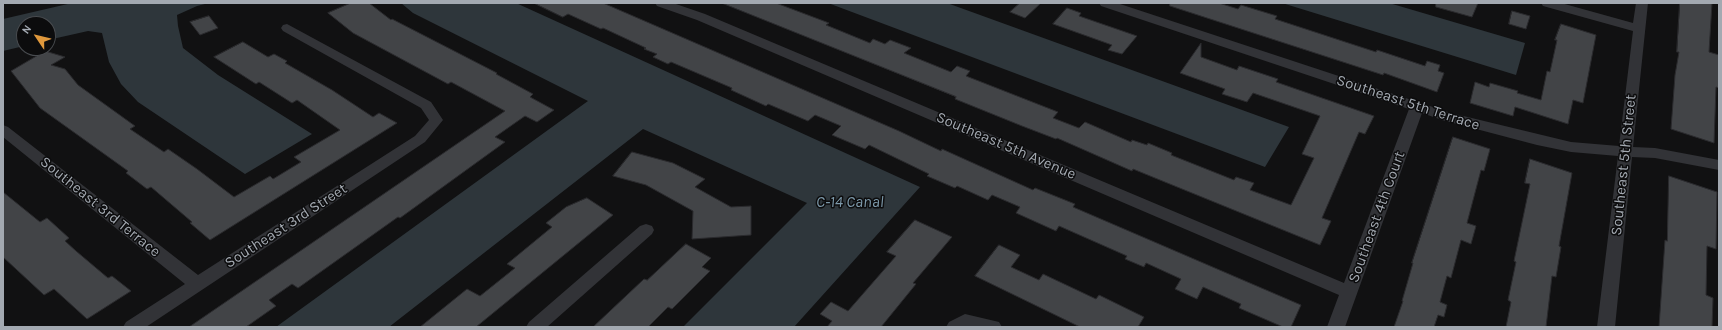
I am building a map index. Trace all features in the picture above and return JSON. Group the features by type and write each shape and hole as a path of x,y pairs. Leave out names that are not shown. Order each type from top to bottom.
{"street":[{"name":"Southeast 5th Avenue","path":"661,3 708,19 1349,292"},
{"name":"Southeast 5th Terrace","path":"1105,3 1454,118 1537,140 1581,148 1655,153 1719,166"},
{"path":"1547,3 1639,29"},
{"name":"Southeast 5th Street","path":"1606,327 1642,3"},
{"name":"Southeast 3rd Street","path":"132,327 420,139 436,120 426,105 287,28"},
{"name":"Southeast 4th Court","path":"1336,327 1417,107"},
{"name":"Southeast 3rd Terrace","path":"3,130 197,284"},
{"path":"535,327 646,230"},
{"path":"960,324 993,327"}],"water":[{"path":"72,3 209,3 197,6 177,15 183,48 218,75 312,134 245,174 138,102 121,84 109,62 102,33 88,31 56,38 56,16 16,16 16,48 3,51 3,19"},
{"name":"C-14 Canal","path":"401,3 516,3 920,187 794,327 683,327 807,203 643,129 389,327 276,327 588,101 413,13"},
{"path":"828,3 947,3 1289,127 1265,167"},
{"path":"1282,3 1389,3 1525,43 1516,75"}],"building":[{"path":"351,3 369,3 391,20 392,19 497,73 496,74 533,94 530,97 554,110 537,122 525,116 495,137 505,142 400,218 398,217 298,288 292,284 269,300 276,306 246,327 189,327 505,111 451,82 448,84 353,33 328,13"},
{"path":"534,3 603,3 899,131 941,151 942,149 1033,190 1035,188 1075,204 1073,207 1301,305 1291,327 1283,327 1239,308 1241,304 1203,287 1197,299 1175,289 1181,279 1146,263 1144,267 1125,259 1127,256 1059,226 1056,231 1016,213 1020,207 992,195 988,200 957,186 955,188 927,176 929,174 869,145 865,149 832,135 841,126 815,115 808,121 768,104 766,106 731,90 732,88 671,62 668,64 653,57 657,54 603,28 601,29 568,14 563,17"},
{"path":"722,3 776,3 829,23 826,25 870,43 873,39 885,44 890,40 911,48 904,53 951,72 957,66 970,71 966,76 1058,112 1053,118 1079,128 1085,122 1131,142 1132,140 1147,145 1148,143 1172,153 1171,155 1234,180 1236,177 1254,183 1250,190 1291,205 1314,158 1302,154 1320,116 1253,93 1247,102 1222,94 1225,89 1180,73 1201,43 1201,57 1237,70 1239,66 1278,79 1276,82 1374,116 1365,134 1359,132 1322,218 1331,221 1320,245 1133,169 1132,171 1057,138 1056,139 1022,126 955,99 956,97"},
{"path":"1020,3 1041,3 1025,18 1010,12"},
{"path":"1170,3 1219,3 1238,9 1241,5 1277,16 1275,19 1376,52 1377,50 1425,66 1427,61 1440,65 1438,71 1444,73 1437,92 1384,73 1383,75 1170,6"},
{"path":"1436,3 1478,3 1472,17 1436,7"},
{"path":"1680,3 1712,3 1709,52 1719,55 1719,88 1716,87 1714,143 1671,129 1675,75 1679,52 1677,52"},
{"path":"1067,8 1081,13 1079,16 1137,36 1122,54 1108,50 1112,45 1053,24"},
{"path":"1512,11 1530,16 1526,29 1509,24"},
{"path":"209,16 218,28 200,35 190,22"},
{"path":"1561,24 1596,35 1583,103 1573,100 1568,124 1515,107 1513,116 1470,103 1475,82 1489,87 1490,83 1518,91 1517,93 1541,100 1547,71 1550,72 1557,40 1555,40"},
{"path":"243,42 268,57 274,54 287,61 285,63 332,90 373,117 379,113 397,123 210,240 190,223 192,222 151,187 147,189 126,173 128,171 40,108 11,71 36,56 56,56 56,54 65,57 51,65 65,69 78,85 135,126 130,129 164,152 168,149 234,197 270,176 273,179 301,162 294,157 340,130 297,100 292,103 259,82 256,84 214,57"},
{"path":"1453,137 1490,149 1484,171 1481,170 1467,223 1476,226 1471,244 1461,240 1451,278 1447,276 1440,302 1447,305 1444,317 1438,315 1434,327 1394,327 1403,301 1412,263"},
{"path":"632,152 673,163 705,179 695,187 731,207 751,206 751,235 692,239 693,211 646,185 613,176"},
{"path":"1530,159 1572,173 1559,246 1561,247 1556,277 1552,276 1546,327 1506,327 1511,302 1508,300 1516,262 1514,261 1530,184 1525,183"},
{"path":"1669,176 1717,192 1716,249 1707,246 1706,295 1713,298 1712,327 1659,327 1665,240 1667,241"},
{"path":"3,192 40,222 47,218 69,238 65,241 76,251 108,278 112,276 131,291 87,319 54,289 44,295 3,257"},
{"path":"587,198 613,215 476,327 420,327 467,289 480,296 515,268 507,264 552,227 546,223 566,207"},
{"path":"915,220 952,237 913,283 916,284 881,327 827,327 832,321 820,314 831,302 848,311 896,256 887,252"},
{"path":"686,244 711,258 702,267 710,271 672,309 668,307 648,327 593,327 644,279 647,280"},
{"path":"999,245 1020,255 1011,267 1039,280 1043,274 1096,299 1099,295 1144,317 1138,327 1080,327 975,276"}]}
